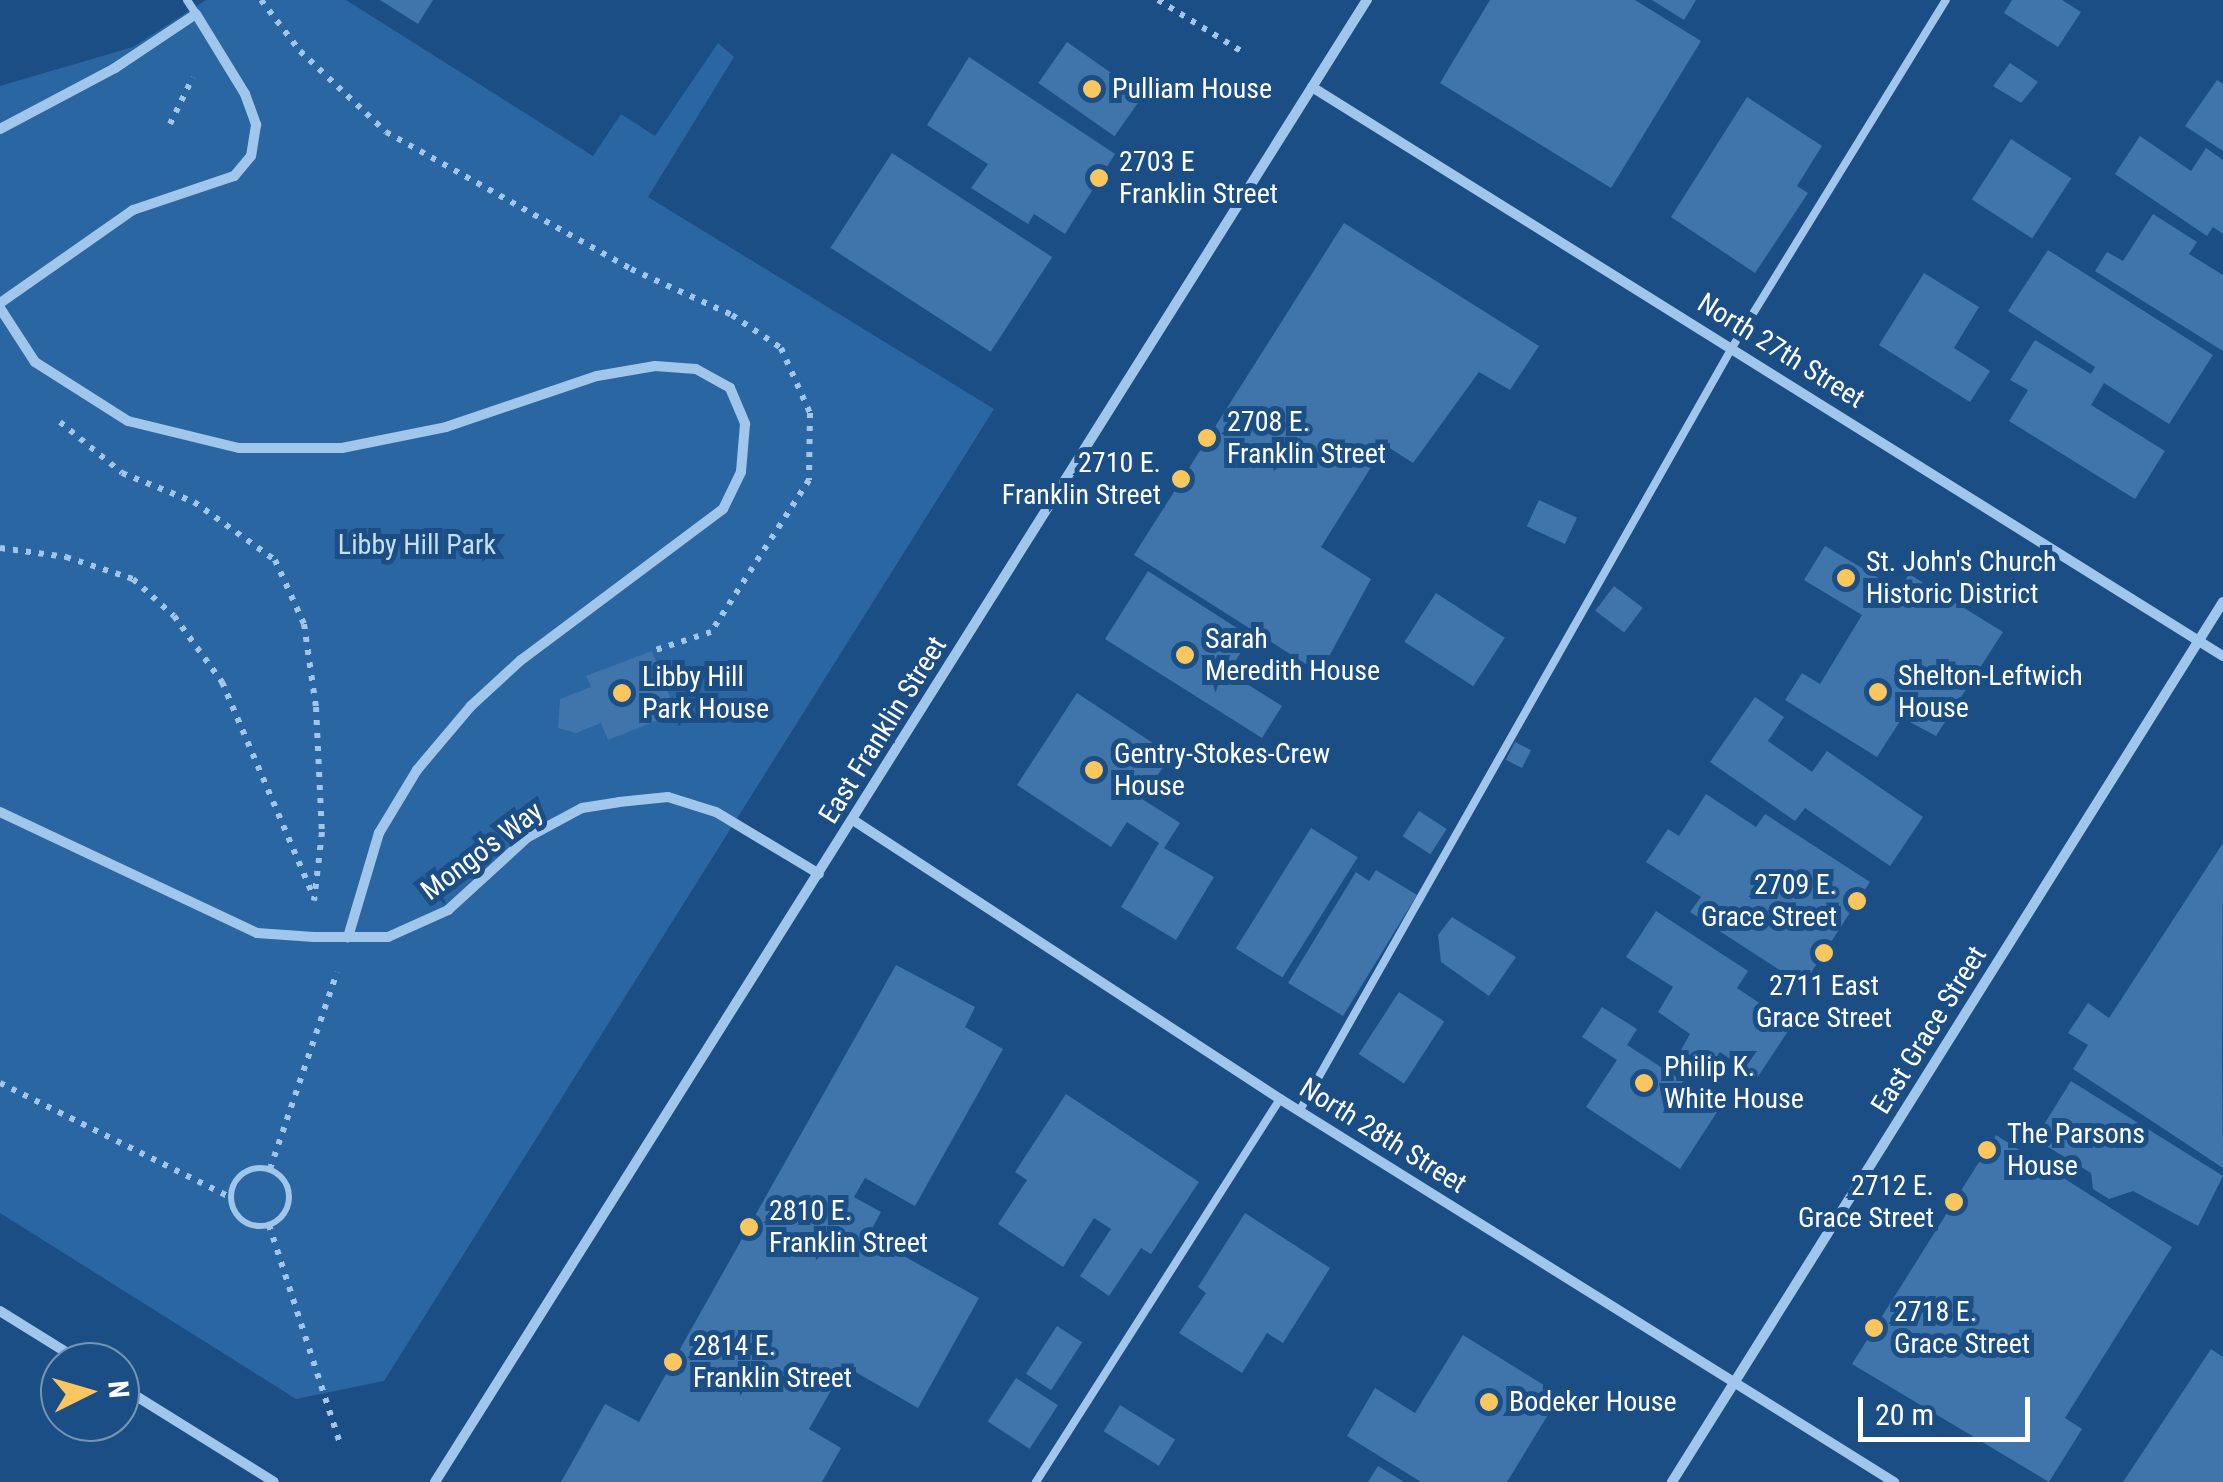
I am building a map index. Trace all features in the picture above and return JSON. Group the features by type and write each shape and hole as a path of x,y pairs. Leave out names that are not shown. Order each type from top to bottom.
{"street":[{"name":"East Franklin Street","path":"435,1482 1368,0"},
{"path":"0,128 115,68 196,14 246,94 256,125 251,156 234,176 216,186 133,210 0,306 34,362 128,422 239,448 342,448 446,426 597,376 655,366 696,370 730,388 744,436 740,472 722,509 521,660 471,706 418,770 378,833 348,938"},
{"name":"North 27th Street","path":"1312,86 2223,656"},
{"name":"East Grace Street","path":"1672,1482 2223,602"},
{"name":"Mongo's Way","path":"0,812 257,933 314,938 388,937 448,910 528,837 582,808 619,802 668,797 716,812 819,874"},
{"name":"North 28th Street","path":"853,820 1280,1099 1894,1482"},
{"path":"0,1311 50,1342"},
{"path":"140,1398 274,1482"}],"lane":[{"path":"187,0 196,14"},
{"path":"1300,1110 1732,346 1946,0"},
{"path":"1036,1482 1280,1099"}],"path":[{"path":"261,0 300,51 386,132 614,260 732,315 781,348 810,413 809,480 711,632 652,650"},
{"path":"1158,0 1244,52"},
{"path":"170,124 191,80"},
{"path":"34,362 62,428 122,472 233,526 275,560 304,624 316,707 322,832 314,938"},
{"path":"0,548 66,556 133,579 174,616 222,682 314,899"},
{"path":"270,1169 348,938"},
{"path":"0,1083 230,1197 243,1221 269,1225 284,1214 289,1198 284,1180 270,1169 244,1172 230,1197"},
{"path":"269,1225 340,1443"}],"green space":[{"name":"Libby Hill Park","path":"206,0 346,0 593,156 621,114 655,136 718,43 734,57 648,197 994,409 384,1381 296,1399 0,1213 0,86 133,47"}],"building":[{"path":"380,0 433,0 418,24"},
{"path":"1490,0 1635,0 1701,41 1611,188 1440,83"},
{"path":"1652,0 1696,0 1684,20"},
{"path":"2012,0 2062,0 2081,12 2058,47 2004,13"},
{"name":"Pulliam House","path":"1067,42 1143,95 1115,136 1038,83"},
{"path":"969,57 1115,154 1065,234 1034,214 1028,224 971,188 988,164 927,125"},
{"path":"2010,63 2038,82 2021,103 1993,86"},
{"path":"2217,80 2223,84 2223,151 2185,126"},
{"path":"1747,97 1822,146 1797,186 1808,193 1755,273 1671,217"},
{"path":"2140,136 2191,171 2206,148 2223,160 2223,234 2213,227 2207,236 2115,174"},
{"path":"2011,139 2071,178 2032,239 1972,199"},
{"path":"892,153 1052,257 991,352 830,248"},
{"path":"2153,214 2197,242 2189,254 2223,275 2223,351 2095,271 2107,252 2123,261"},
{"path":"1344,223 1539,346 1510,390 1479,372 1413,463 1385,445 1321,547 1371,579 1320,673 1134,555"},
{"path":"2048,250 2213,355 2169,424 2104,383 2091,405 2165,451 2135,499 2009,421 2028,390 2010,380 2035,340 2091,374 2095,367 2008,311"},
{"path":"1924,273 1979,307 1954,348 1990,371 1970,402 1879,345"},
{"path":"1539,500 1577,518 1565,544 1527,526"},
{"path":"1825,546 1899,590 1909,574 2003,632 1936,736 1902,718 1877,757 1785,700 1802,673 1820,684 1862,615 1804,580"},
{"name":"Sarah Meredith House","path":"1148,571 1251,637 1228,672 1282,706 1262,738 1105,639"},
{"path":"1614,586 1643,608 1624,632 1595,611"},
{"path":"1436,593 1505,638 1473,686 1404,642"},
{"name":"Libby Hill Park House","path":"652,651 676,713 608,740 601,723 576,733 558,728 560,699 591,687 586,676"},
{"name":"Gentry-Stokes-Crew House","path":"1077,693 1171,755 1142,799 1180,823 1164,848 1214,877 1176,940 1121,907 1159,843 1127,822 1111,847 1017,785"},
{"path":"1755,697 1784,717 1768,741 1812,772 1827,751 1923,817 1890,866 1805,808 1795,821 1710,762"},
{"path":"1515,742 1531,750 1522,768 1506,760"},
{"path":"1706,794 1756,827 1765,814 1870,882 1803,985 1690,912 1701,897 1646,862 1668,829 1679,836"},
{"path":"1419,811 1447,829 1430,854 1403,836"},
{"path":"1311,828 1358,857 1282,978 1236,948"},
{"path":"2223,843 2223,1168 2073,1069 2088,1045 2068,1033 2088,1003 2109,1018"},
{"path":"1376,870 1417,895 1343,1016 1288,983 1356,872 1369,881"},
{"path":"1656,911 1748,971 1737,988 1792,1025 1757,1078 1720,1052 1710,1066 1681,1050 1690,1034 1658,1012 1673,987 1626,957"},
{"path":"1452,917 1516,957 1489,996 1441,962 1438,935"},
{"path":"896,965 975,1007 965,1027 1003,1049 915,1206 865,1178 854,1197 881,1212 868,1236 979,1298 918,1408 845,1366 809,1429 841,1448 822,1482 561,1482 605,1404 639,1422"},
{"path":"1399,992 1444,1021 1404,1083 1359,1054"},
{"name":"Philip K. White House","path":"1602,1007 1637,1029 1627,1045 1721,1106 1680,1169 1586,1107 1617,1060 1582,1037"},
{"path":"2071,1081 2223,1176 2198,1226 2133,1191 2109,1199 2093,1189 2091,1173 2035,1139"},
{"path":"1066,1094 1199,1182 1151,1254 1141,1248 1109,1296 1080,1276 1111,1229 1094,1218 1063,1267 998,1224 1027,1180 1015,1172"},
{"path":"1996,1135 2172,1247 2065,1418 2082,1429 2049,1482 1852,1364"},
{"path":"1245,1213 1330,1268 1283,1343 1267,1333 1242,1373 1179,1333 1206,1293 1198,1287"},
{"path":"1057,1326 1082,1342 1051,1390 1026,1374"},
{"path":"1463,1335 1560,1395 1507,1482 1421,1482 1347,1436 1375,1388 1415,1413"},
{"path":"2211,1349 2223,1357 2223,1482 2123,1482"},
{"path":"1016,1378 1058,1405 1030,1449 988,1422"},
{"path":"1120,1405 1175,1439 1159,1466 1104,1431"},
{"path":"1378,1466 1404,1482 1368,1482"}],"place":[{"name":"Pulliam House","path":"1092,89"},
{"name":"2703 E Franklin Street","path":"1099,178"},
{"name":"2708 E. Franklin Street","path":"1207,438"},
{"name":"2710 E. Franklin Street","path":"1181,479"},
{"name":"St. John's Church Historic District","path":"1846,578"},
{"name":"Sarah Meredith House","path":"1185,655"},
{"name":"Shelton-Leftwich House","path":"1878,692"},
{"name":"Libby Hill Park House","path":"622,693"},
{"name":"Gentry-Stokes-Crew House","path":"1094,770"},
{"name":"2709 E. Grace Street","path":"1857,901"},
{"name":"2711 East Grace Street","path":"1824,953"},
{"name":"Philip K. White House","path":"1644,1083"},
{"name":"The Parsons House","path":"1987,1150"},
{"name":"2712 E. Grace Street","path":"1954,1202"},
{"name":"2810 E. Franklin Street","path":"749,1227"},
{"name":"2718 E. Grace Street","path":"1874,1328"},
{"name":"2814 E. Franklin Street","path":"673,1362"},
{"name":"Bodeker House","path":"1489,1402"}]}
